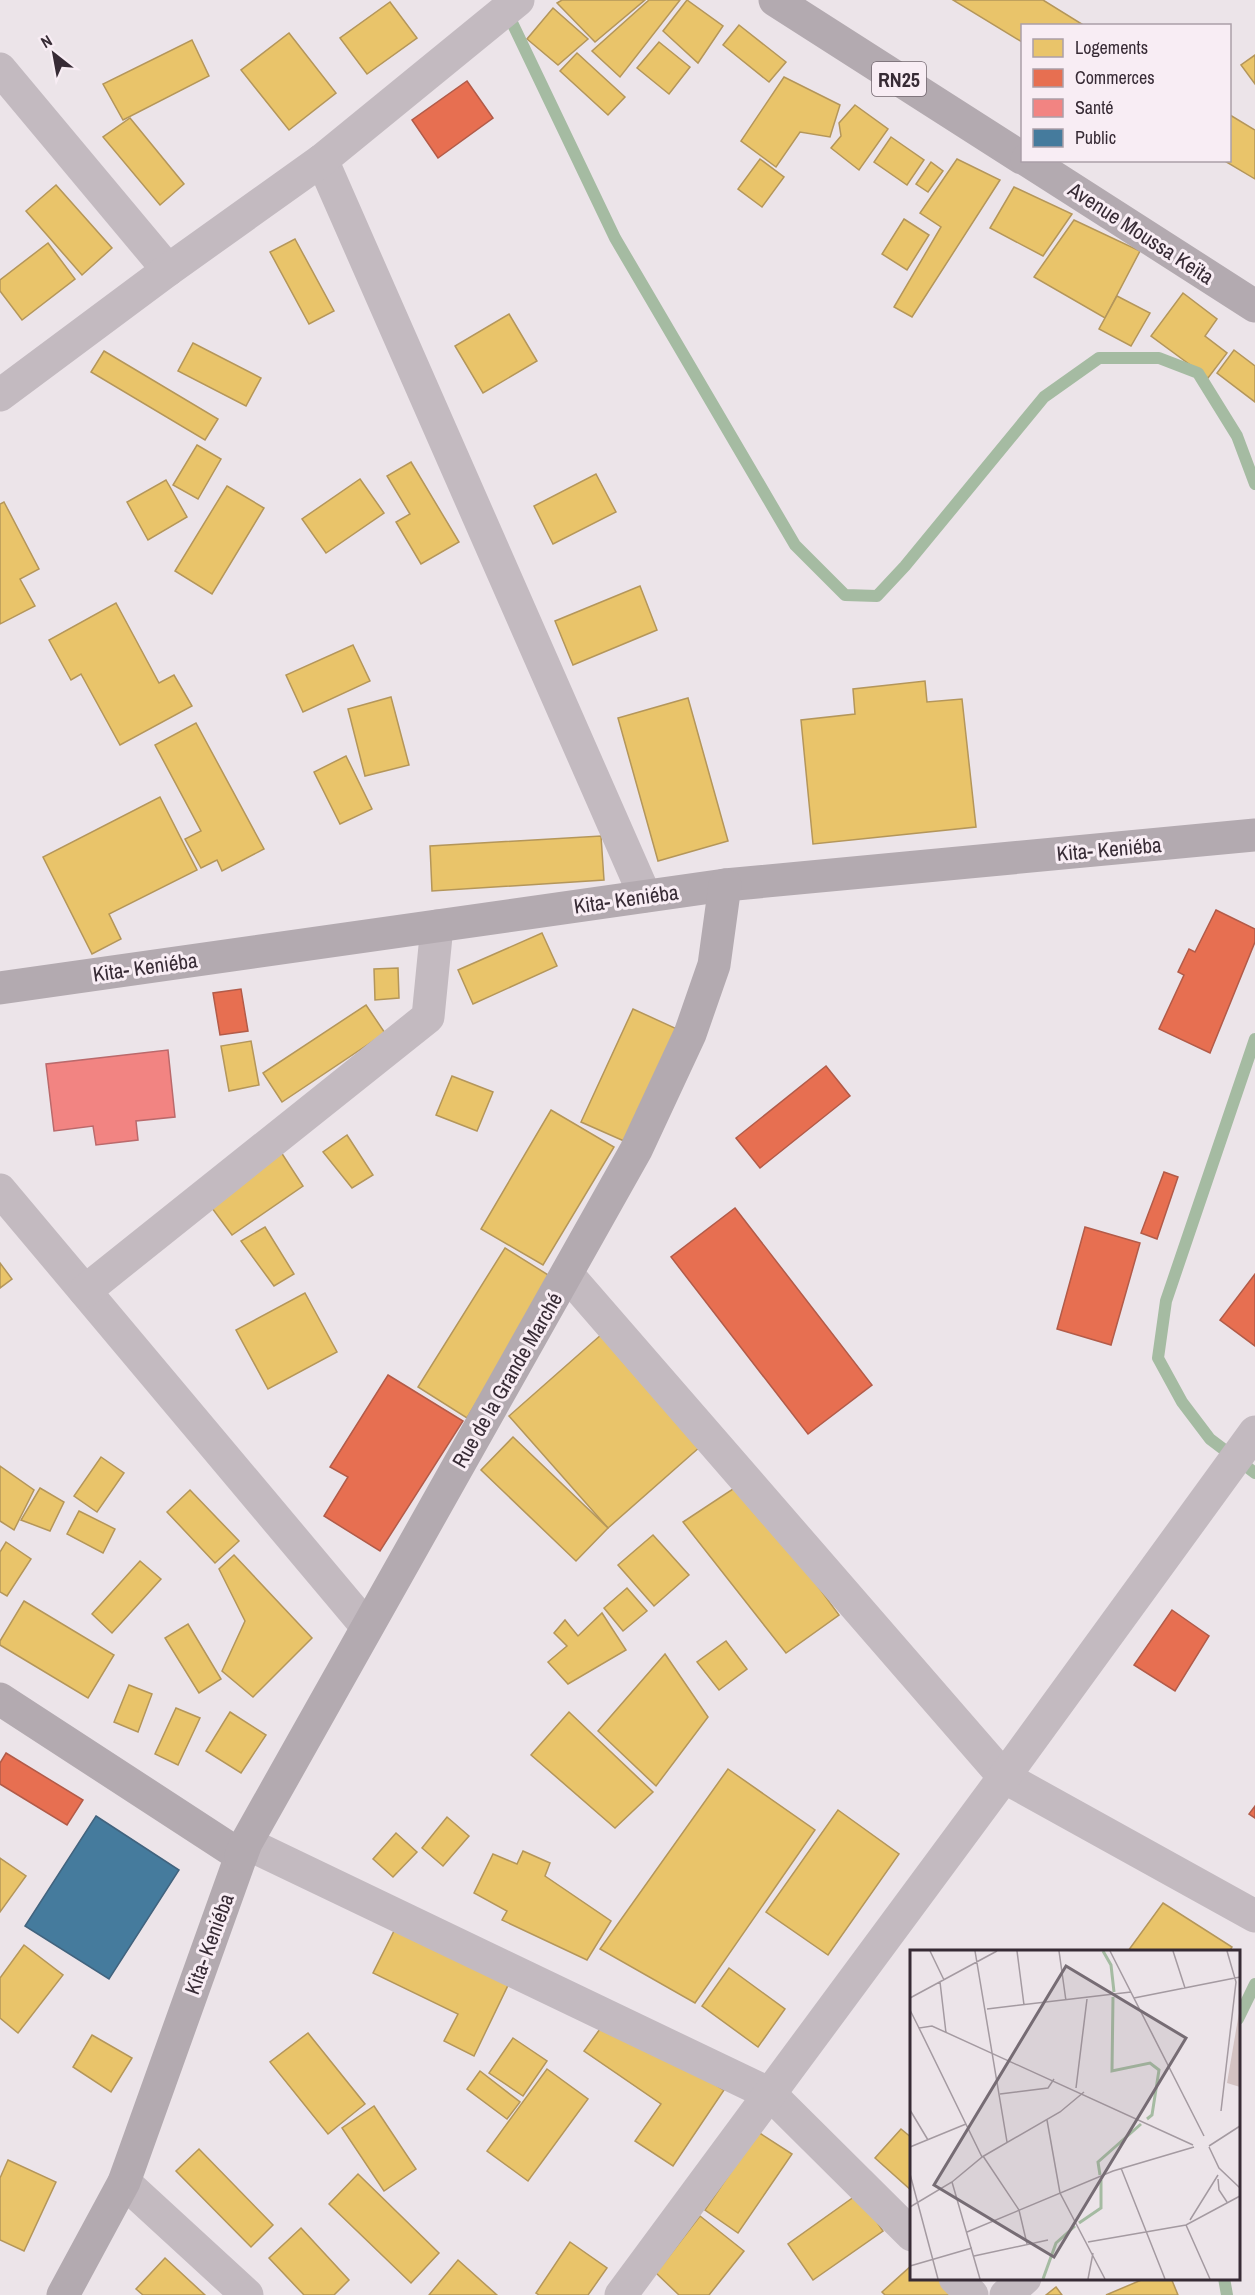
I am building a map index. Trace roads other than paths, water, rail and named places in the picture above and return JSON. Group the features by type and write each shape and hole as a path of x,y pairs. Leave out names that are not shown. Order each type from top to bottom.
{"main road":[{"name":"RN25","path":"775,0 1021,157"},
{"name":"Avenue Moussa Keïta","path":"1030,162 1255,306"},
{"name":"Kita- Keniéba","path":"0,988 725,885 1255,835"},
{"name":"Rue de la Grande Marché","path":"244,1849 636,1150 690,1034 714,965 725,885"},
{"path":"0,1699 244,1849"},
{"name":"Kita- Keniéba","path":"63,2295 124,2182 244,1849"}],"street":[{"path":"0,395 168,270 322,160 518,0"},
{"path":"0,69 168,270"},
{"path":"322,160 645,896"},
{"path":"85,1292 428,1017 437,926"},
{"path":"0,1190 367,1627"},
{"path":"567,1274 1004,1777 1255,1916"},
{"path":"621,2295 1004,1777 1255,1432"},
{"path":"244,1849 770,2094 910,2233"},
{"path":"124,2182 247,2295"},
{"path":"957,2280 972,2295"},
{"path":"1006,2295 1023,2280"}],"waterway":[{"path":"507,12 615,238 795,545 845,595 877,596 905,566 1044,397 1099,358 1159,358 1198,373 1237,436 1255,484"},
{"path":"1255,1039 1166,1301 1158,1358 1182,1402 1210,1439 1255,1473"},
{"path":"1240,2015 1255,1984"},
{"path":"1224,2280 1227,2295"}]}
